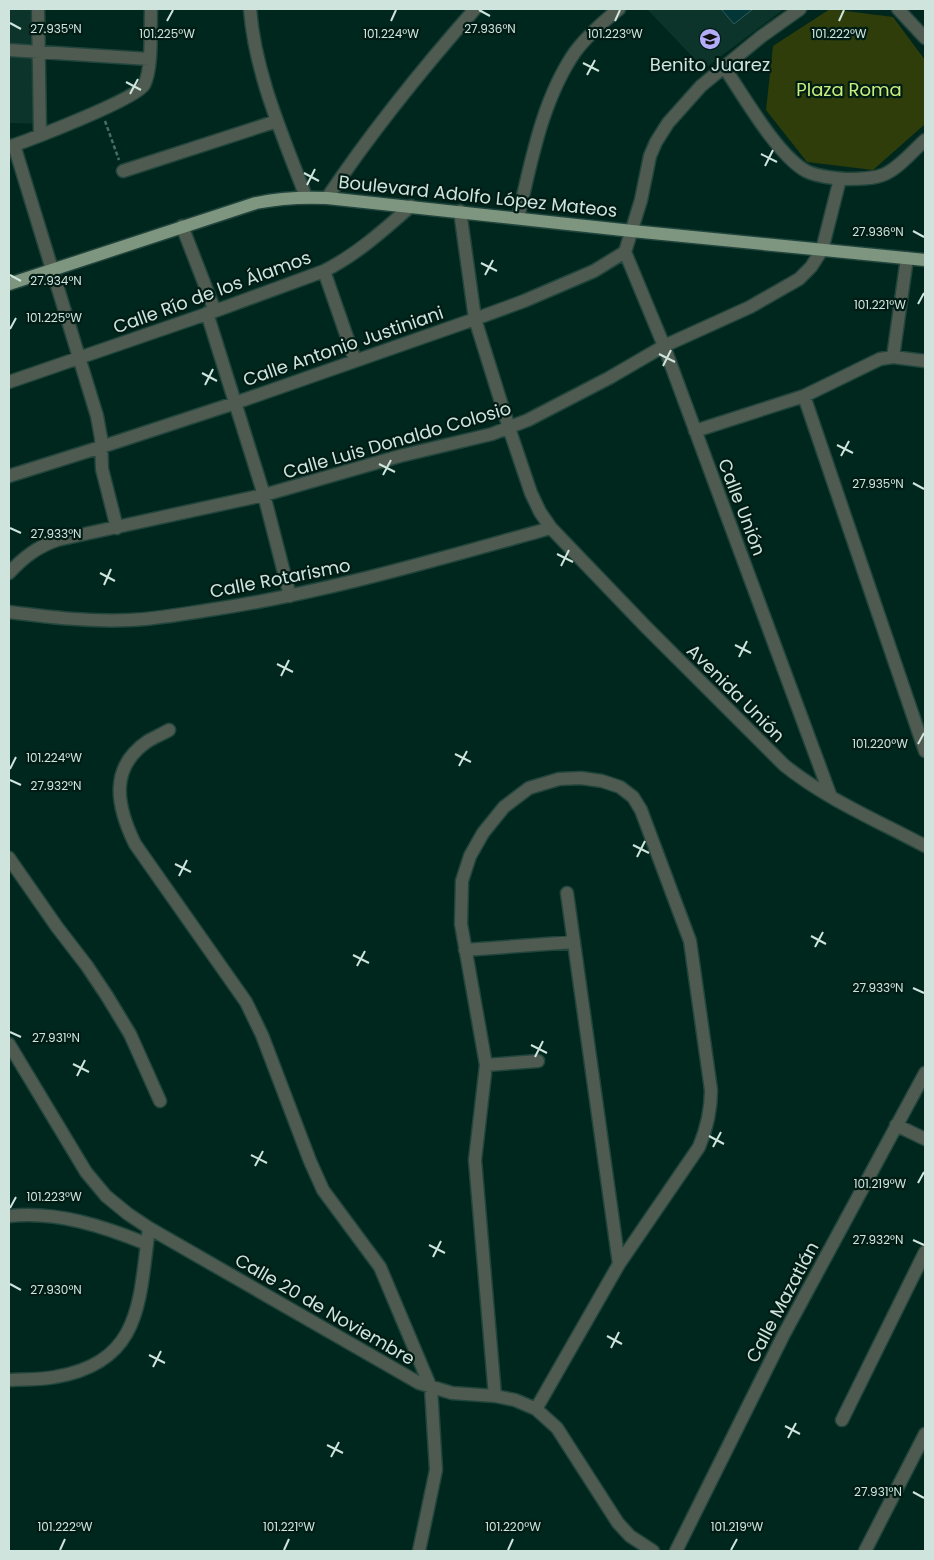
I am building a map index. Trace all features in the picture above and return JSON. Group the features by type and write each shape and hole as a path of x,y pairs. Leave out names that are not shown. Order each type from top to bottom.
{"main road":[{"name":"Boulevard Adolfo López Mateos","path":"9,284 256,203 281,198 306,197 411,206 632,231 925,260"}],"street":[{"path":"38,9 40,134"},
{"path":"117,528 102,469 97,416 53,270 12,146 101,110 139,91 144,86 149,59 151,9"},
{"path":"250,9 255,46 277,122 306,197"},
{"path":"327,198 364,144 420,72 475,9"},
{"path":"518,218 536,138 557,85 576,51 619,9"},
{"path":"625,252 650,156 668,123 684,103 724,67 762,36 800,9"},
{"path":"898,9 925,38"},
{"path":"9,50 149,59"},
{"path":"724,67 761,123 785,153 797,165 807,171 840,178 859,179 884,175 894,169 925,140"},
{"path":"123,171 277,122"},
{"path":"822,250 840,178"},
{"name":"Calle Río de los Álamos","path":"9,382 324,271 340,263 376,237 411,206"},
{"name":"Avenida Unión","path":"460,211 475,318 531,493 540,512 551,528 646,628 784,765 797,776 831,797 925,846"},
{"path":"182,226 211,312 235,403 264,496 290,596"},
{"name":"Calle Luis Donaldo Colosio","path":"9,573 23,558 40,546 82,533 117,528 264,496 400,456 492,434 509,428 563,403 664,346 750,307 783,289 799,279 811,267 822,250"},
{"name":"Calle Antonio Justiniani","path":"9,476 235,403 524,301 594,271 625,252"},
{"name":"Calle Unión","path":"625,252 664,346 831,797"},
{"path":"892,357 907,258"},
{"path":"324,271 355,360"},
{"path":"694,431 804,396 868,363 880,359 892,357 925,361"},
{"path":"804,396 925,751"},
{"name":"Calle Rotarismo","path":"9,612 65,620 130,620 234,606 290,596 369,578 551,528"},
{"path":"169,730 149,740 135,752 124,769 120,785 120,802 125,823 135,844 246,1002 262,1036 323,1190 380,1267 431,1388 436,1470 419,1551"},
{"path":"495,1396 475,1160 486,1065 461,924 462,881 470,856 483,833 504,807 529,788 559,779 581,778 602,781 620,787 633,797 641,810 690,942 711,1090 711,1108 707,1127 699,1147 619,1264 536,1409"},
{"path":"9,858 27,887 88,966 130,1034 160,1100"},
{"path":"567,894 619,1264"},
{"path":"465,950 574,942"},
{"name":"Calle 20 de Noviembre","path":"9,1044 86,1172 106,1196 128,1214 404,1376 431,1388 495,1396 515,1400 536,1409 556,1428 618,1523 630,1536 653,1551"},
{"path":"486,1065 538,1061"},
{"name":"Calle Mazatlán","path":"676,1551 783,1336 925,1073"},
{"path":"896,1125 925,1140"},
{"path":"10,1215 49,1216 80,1220 112,1229 147,1244"},
{"path":"9,1380 54,1377 78,1371 96,1364 110,1354 124,1338 134,1318 140,1294 149,1228"},
{"path":"842,1420 925,1252"},
{"path":"866,1551 925,1434"}],"path":[{"path":"101,110 123,171"}],"shaded area":[{"path":"9,9 44,9 45,124 9,123"},
{"name":"Benito Juarez","path":"647,9 784,9 704,69"}],"green space":[{"name":"Plaza Roma","path":"830,9 893,17 925,60 924,125 873,170 807,162 766,110 773,46"}],"building":[{"path":"721,9 753,9 734,24"}],"place":[{"name":"Benito Juarez","path":"710,39"}]}
